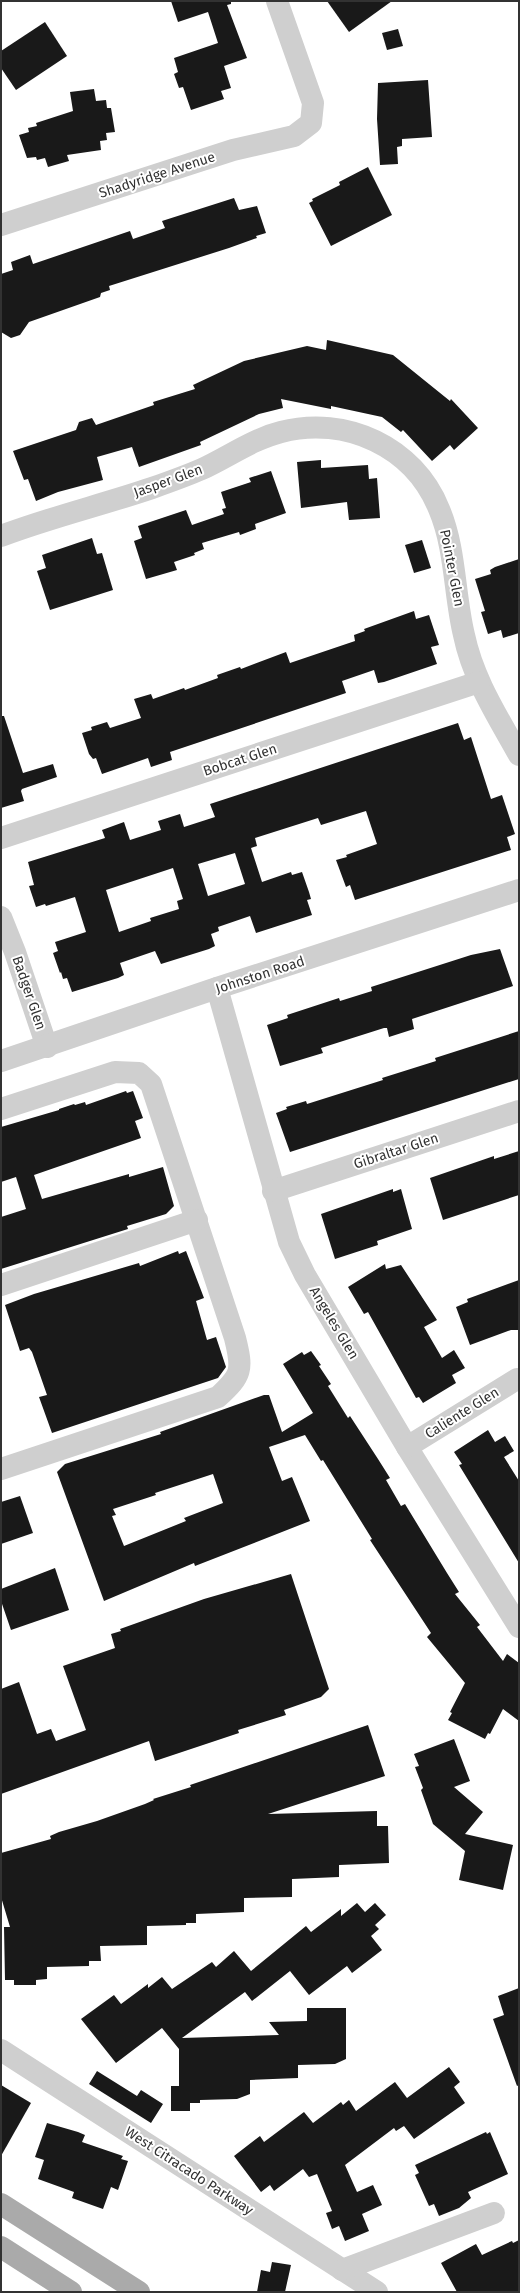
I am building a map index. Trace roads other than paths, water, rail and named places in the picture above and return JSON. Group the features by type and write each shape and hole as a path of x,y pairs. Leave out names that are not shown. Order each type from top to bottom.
{"main road":[{"path":"1,2204 139,2292"},
{"path":"1,2247 71,2292"}],"street":[{"name":"Shadyridge Avenue","path":"1,225 234,150 294,136 311,123 313,103 277,1"},
{"name":"Jasper Glen","path":"1,536 36,523 152,488 201,469 244,447 280,432 333,428"},
{"name":"Pointer Glen","path":"333,428 363,434 384,445 402,457 423,480 439,509 449,541 464,636 479,682 519,755"},
{"name":"Bobcat Glen","path":"1,838 479,682"},
{"name":"Johnston Road","path":"1,1061 47,1047 216,988 519,890"},
{"name":"Badger Glen","path":"1,917 15,952 47,1047"},
{"name":"Angeles Glen","path":"216,988 288,1242 305,1275 407,1446 519,1626"},
{"path":"1,1109 115,1072 139,1073 151,1084 235,1338 240,1359 237,1381 218,1397 1,1468"},
{"name":"Gibraltar Glen","path":"273,1191 519,1111"},
{"path":"1,1285 196,1220"},
{"name":"Caliente Glen","path":"407,1446 517,1379"},
{"name":"West Citracado Parkway","path":"1,2050 377,2292"},
{"path":"342,2270 494,2213"}]}
